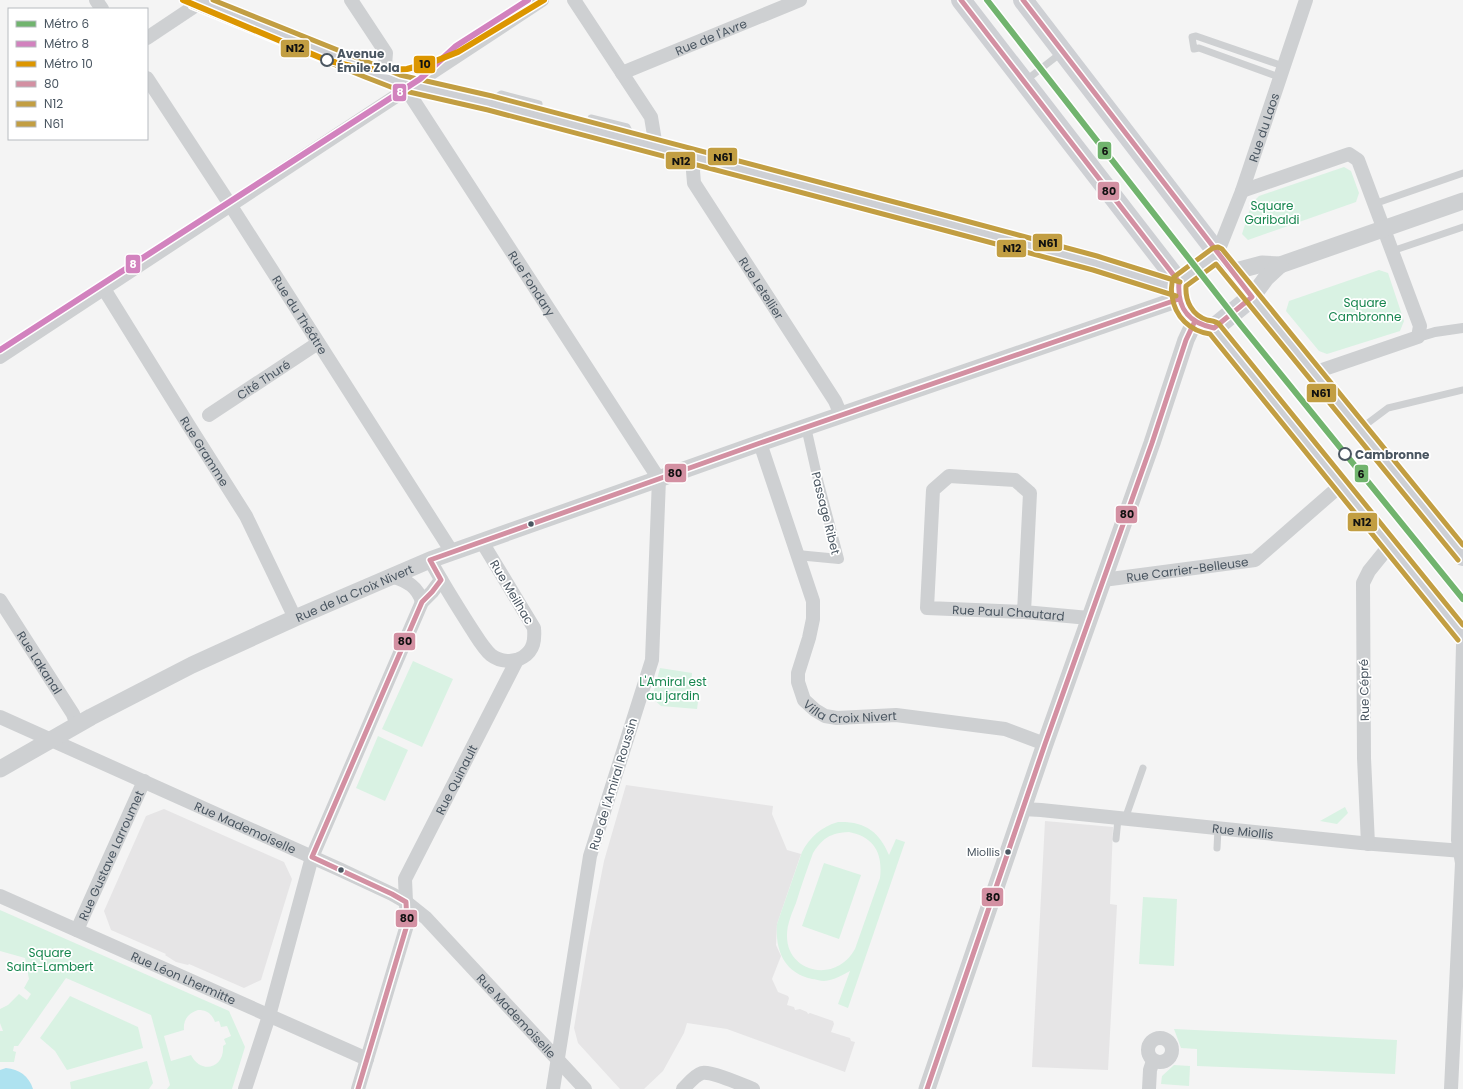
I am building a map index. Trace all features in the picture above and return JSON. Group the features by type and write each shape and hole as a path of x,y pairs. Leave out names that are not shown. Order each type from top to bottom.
{"main road":[{"path":"961,0 1179,290 1184,312 1194,323 1205,327 1214,328 1463,636"},
{"path":"1023,0 1217,254 1463,556"},
{"path":"200,1 398,82 490,102 695,158 1095,263 1179,290"},
{"path":"1179,290 1217,254"},
{"path":"1214,328 1252,297"}],"street":[{"path":"351,0 386,53 384,77"},
{"path":"0,357 542,0"},
{"path":"574,0 651,117 656,147"},
{"name":"Rue de l'Avre","path":"622,73 800,0"},
{"name":"Rue du Laos","path":"1217,254 1242,191 1306,0"},
{"path":"148,37 200,1"},
{"name":"Rue du Théâtre","path":"148,80 231,206 452,552"},
{"name":"Rue Fondary","path":"415,85 412,98 659,479"},
{"path":"1242,191 1349,154 1358,160 1420,326 1418,337"},
{"name":"Rue Letellier","path":"695,158 693,171 694,183 835,401 841,415"},
{"path":"1232,272 1262,264 1280,265 1463,201"},
{"path":"1252,297 1266,278 1280,265"},
{"name":"Rue Gramme","path":"104,289 246,516 295,618"},
{"name":"Rue de la Croix Nivert","path":"0,769 51,739 192,665 295,618 394,577 430,560 841,415 1179,290"},
{"path":"927,1089 1045,744 1152,442 1186,340 1194,323"},
{"path":"1313,373 1418,337 1435,332 1463,328"},
{"name":"Cité Thuré","path":"209,415 318,344"},
{"name":"Passage Ribet","path":"797,555 839,559 818,480 806,427"},
{"name":"Villa Croix Nivert","path":"760,443 813,601 813,619 809,638 798,673 798,682 804,700 815,710 825,716 837,718 896,715 1004,729 1045,744"},
{"name":"Rue Paul Chautard","path":"1024,612 1030,493 1015,480 949,476 933,490 927,608 1024,612 1089,618"},
{"name":"Rue de l'Amiral Roussin","path":"553,1089 590,856 652,660 659,479"},
{"name":"Rue Carrier-Belleuse","path":"1103,580 1256,560 1341,485"},
{"name":"Rue Meilhac","path":"482,542 534,628 534,644 530,651 517,660"},
{"name":"Rue Cépré","path":"1368,844 1364,758 1363,583 1369,571 1390,546"},
{"path":"430,560 440,580 483,646 492,656 504,661 517,660"},
{"path":"394,577 411,584 418,591 422,602"},
{"path":"245,1089 269,1016 312,857 422,602 432,592 440,580"},
{"name":"Rue Lakanal","path":"0,600 73,714 77,725"},
{"path":"1451,1089 1462,863 1458,840 1463,645"},
{"name":"Rue Quinault","path":"358,1089 407,925 405,879 517,660"},
{"name":"Rue Mademoiselle","path":"0,717 312,857 406,902 426,918 585,1089"},
{"name":"Rue Gustave Larroumet","path":"77,930 144,782"},
{"name":"Rue Miollis","path":"1023,809 1047,810 1368,844 1461,851"},
{"name":"Rue Léon Lhermitte","path":"0,896 367,1059"},
{"path":"1149,1089 1150,1070 1153,1060"},
{"path":"683,1089 697,1075 703,1073 753,1089"}],"lane":[{"path":"1196,36 1281,71 1199,48 1194,49 1192,37 1196,36"},
{"path":"1024,82 1063,52"},
{"path":"490,102 501,94 539,104"},
{"path":"591,118 627,127 633,141"},
{"path":"1374,204 1463,173"},
{"path":"1392,251 1463,227"},
{"path":"1360,429 1388,408 1463,390"},
{"path":"1116,839 1121,819 1143,768"},
{"path":"1217,848 1218,829"}],"shaded area":[{"path":"626,785 773,806 772,814 787,850 801,854 777,924 776,945 781,956 772,979 778,992 788,996 789,998 787,1005 794,1007 795,1010 800,1009 808,1014 810,1013 833,1021 834,1024 831,1032 850,1038 851,1041 855,1042 845,1072 727,1029 687,1023 684,1033 663,1071 644,1089 620,1089 578,1043 574,1028 588,943 604,861"},
{"path":"164,809 284,862 292,879 261,980 244,988 189,964 176,962 165,955 166,954 111,930 104,911 146,816"},
{"path":"1045,821 1113,827 1110,904 1117,905 1108,1070 1032,1067"}],"green space":[{"name":"Square Garibaldi","path":"1344,167 1351,171 1359,193 1356,202 1248,240 1242,234 1252,203 1259,196"},
{"name":"Square Cambronne","path":"1379,270 1388,273 1404,321 1400,331 1327,354 1319,351 1286,311 1289,301"},
{"path":"413,661 453,679 422,747 382,729"},
{"name":"L'Amiral est au jardin","path":"660,668 692,673 690,694 699,695 697,709 661,706 652,698"},
{"path":"378,736 408,750 385,801 356,788"},
{"path":"1345,807 1348,813 1337,824 1320,821"},
{"path":"838,822 856,823 870,829 880,840 889,855 896,839 905,842 848,1008 838,1004 850,971 834,979 824,981 802,976 794,972 783,959 777,934 777,924 802,852 812,837 832,824","holes":["849,832 858,834 871,842 875,848 878,854 881,869 880,878 855,949 847,960 836,967 825,970 814,969 803,965 795,958 789,948 787,935 790,919 813,853 824,840 832,835"]},
{"path":"824,863 861,875 839,939 802,926"},
{"path":"1143,897 1177,899 1174,966 1139,964"},
{"name":"Square Saint-Lambert","path":"0,910 229,1011 245,1047 232,1089 167,1089 170,1085 151,1015 66,978 18,1046 14,1046 13,1051 16,1052 14,1062 0,1062 0,1031 3,1031 0,1023 0,1009 8,1005 19,994 27,1000 31,994 24,988 29,979 25,958 0,951","holes":["198,1010 209,1013 215,1022 219,1021 221,1027 227,1026 231,1036 224,1039 226,1044 223,1046 223,1054 220,1060 212,1066 206,1067 200,1065 191,1055 171,1061 164,1036 184,1030 184,1023 187,1017 194,1011"]},
{"path":"70,996 138,1027 143,1048 67,1070 55,1051 40,1038"},
{"path":"1174,1029 1397,1040 1395,1074 1197,1066 1197,1049 1181,1048"},
{"path":"147,1061 153,1083 149,1089 71,1089 70,1082"},
{"path":"1174,1065 1190,1066 1189,1086 1161,1084 1162,1076"}],"water":[{"path":"6,1068 23,1074 29,1080 33,1089 0,1089 0,1070"}],"metro line":[{"name":"10","path":"183,0 326,60 359,68 387,70 407,69 433,62 458,52 544,0"},
{"name":"8","path":"0,350 420,79 456,46 528,0"},
{"name":"6","path":"987,0 1240,324 1463,599"}],"transit line":[{"name":"N61","path":"213,0 400,75 492,96 940,214 1097,256 1180,282"},
{"name":"80","path":"961,0 1179,282 1180,299 1182,307 1186,313 1197,322 1214,328 1252,297 1023,0"},
{"name":"N12","path":"192,6 396,89 488,110 936,228 1093,270 1176,296"},
{"name":"N12","path":"1458,640 1210,334 1196,330 1185,322 1180,316 1176,310 1172,296 1172,282 1174,277 1213,248 1218,247 1222,249 1463,545"},
{"name":"N61","path":"1458,560 1216,264 1186,286 1190,307 1202,318 1219,324 1463,625"},
{"name":"80","path":"358,1089 407,925 406,902 312,857 422,602 441,580 430,560 760,443 1179,299"},
{"name":"80","path":"927,1089 1045,744 1152,443 1186,340 1194,323"}],"place":[{"name":"Avenue Émile Zola","path":"327,60"},
{"name":"Cambronne","path":"1345,454"},
{"name":"Miollis","path":"1008,852"}]}
